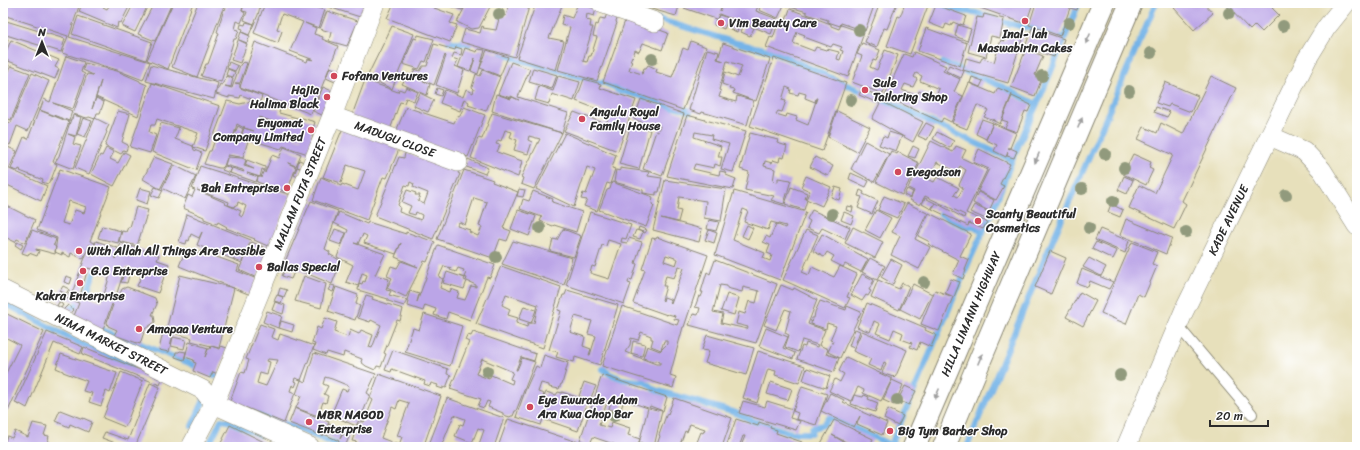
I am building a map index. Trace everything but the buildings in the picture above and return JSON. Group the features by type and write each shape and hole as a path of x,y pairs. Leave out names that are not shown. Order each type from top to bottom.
{"main road":[{"name":"HILLA LIMANN HIGHWAY","path":"914,447 1104,3"},
{"path":"944,447 1132,3"}],"street":[{"name":"MALLAM FUTA STREET","path":"191,447 214,404 332,116 375,3"},
{"path":"602,3 654,22"},
{"name":"KADE AVENUE","path":"1128,446 1178,326 1307,59 1326,28 1346,3"},
{"name":"MADUGU CLOSE","path":"332,116 458,162"},
{"path":"1270,136 1304,151 1322,170 1357,226"},
{"name":"NIMA MARKET STREET","path":"3,290 203,390 214,404"},
{"path":"214,404 310,447"}],"lane":[{"path":"1178,326 1252,414"}],"waterway":[{"path":"936,3 954,10 977,13 1007,23 1050,33 1064,38"},
{"path":"890,447 969,262 993,210 1012,160 1045,86 1079,3"},
{"path":"967,447 1045,258 1156,3"},
{"path":"658,19 737,43 772,51 849,86 882,99 1012,160"},
{"path":"449,41 469,44"},
{"path":"503,54 601,83 603,82 616,88 617,90 649,98 664,103 670,107 677,107 690,111"},
{"path":"943,63 1001,86 1036,104"},
{"path":"941,214 966,227 973,227 983,231"},
{"path":"65,311 84,301 97,264"},
{"path":"3,302 79,343 133,365"},
{"path":"95,326 189,363 216,376"},
{"path":"603,369 622,379 645,382 655,390 736,413 753,421 792,433 811,433 812,428 823,425 829,418 832,418 891,445"},
{"path":"192,426 205,398"},
{"path":"247,408 342,447"},
{"path":"208,447 221,420 228,421 260,435"}],"place":[{"name":"Inal- lah Maswabirin Cakes","path":"1025,21"},
{"name":"Vim Beauty Care","path":"721,23"},
{"name":"Fofana Ventures","path":"334,76"},
{"name":"Sule Tailoring Shop","path":"865,90"},
{"name":"Hajia Halima Black","path":"327,97"},
{"name":"Angulu Royal Family House","path":"582,119"},
{"name":"Enyomat Company Limited","path":"311,130"},
{"name":"Evegodson","path":"898,172"},
{"name":"Bah Entreprise","path":"287,188"},
{"name":"Scanty Beautiful Cosmetics","path":"978,221"},
{"name":"With Allah All Things Are Possible","path":"79,251"},
{"name":"Ballas Special","path":"259,267"},
{"name":"G.G Entreprise","path":"83,271"},
{"name":"Kakra Enterprise","path":"80,283"},
{"name":"Amapaa Venture","path":"139,329"},
{"name":"Eye Ewurade Adom Ara Kwa Chop Bar","path":"530,407"},
{"name":"MBR NAGOD Enterprise","path":"309,422"},
{"name":"Big Tym Barber Shop","path":"890,431"}]}
